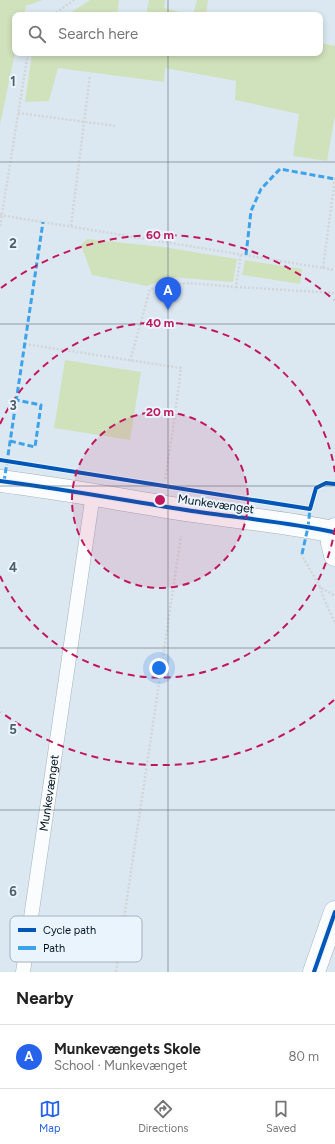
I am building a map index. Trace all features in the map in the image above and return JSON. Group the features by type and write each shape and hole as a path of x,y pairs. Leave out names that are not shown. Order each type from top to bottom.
{"street":[{"name":"Munkevænget","path":"0,481 93,494 161,506 334,530"},
{"path":"334,530 332,543 335,556"},
{"path":"314,972 335,912"}],"lane":[{"name":"Munkevænget","path":"31,916 93,494"},
{"name":"Munkevænget","path":"23,972 24,962"}],"path":[{"path":"56,12 74,0"},
{"path":"0,226 28,56"},
{"path":"71,226 90,75"},
{"path":"18,113 116,126"},
{"path":"323,268 335,178"},
{"path":"1,215 335,270"},
{"path":"236,287 241,254"},
{"path":"130,360 150,289 187,283 335,293"},
{"path":"25,344 181,368 174,429 161,506"},
{"path":"124,916 181,535"},
{"path":"302,554 320,587 335,623"},
{"path":"320,587 335,596"},
{"path":"116,972 117,962"}],"green space":[{"path":"0,0 43,0 26,6 25,12 12,12 12,56 14,56 0,125"},
{"path":"90,0 119,0 117,12 72,12"},
{"path":"149,0 165,0 164,8 181,12 147,12"},
{"path":"197,0 208,0 206,12 194,12"},
{"path":"323,44 335,46 335,115 327,161 293,156 299,114 235,100 236,81 165,68 164,82 58,68 49,101 25,102 32,56 323,56"},
{"path":"87,239 163,247 237,259 233,282 170,277 147,286 92,275 81,245"},
{"path":"245,260 302,269 300,284 242,275"},
{"path":"65,360 141,372 130,440 54,428"}],"marked path":[{"path":"246,255 251,211 261,189 280,169 335,179"},
{"path":"4,482 43,222"},
{"path":"10,441 35,447 41,405 16,400"},
{"path":"302,554 310,509"}],"cycle path":[{"path":"0,460 310,509 316,488 326,483 335,484"},
{"path":"0,481 72,491 192,511 298,525 333,532"},
{"path":"314,972 335,912"}],"place":[{"name":"Munkevængets Skole","path":"168,310"}]}
